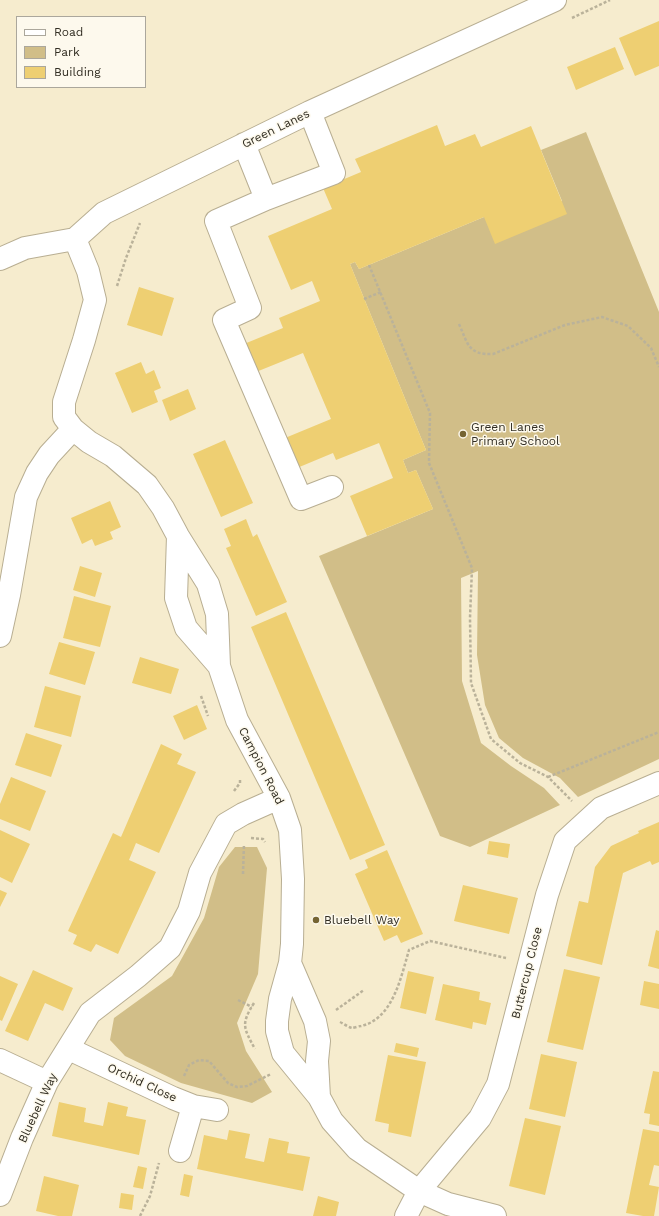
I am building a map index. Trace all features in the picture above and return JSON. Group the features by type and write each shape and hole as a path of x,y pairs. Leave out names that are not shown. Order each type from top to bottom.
{"street":[{"name":"Green Lanes","path":"75,239 104,214 244,144 310,112 555,0"},
{"path":"310,112 334,173 266,199 216,221 250,308 224,320 301,499 332,486"},
{"path":"244,144 266,199"},
{"path":"0,259 25,248 75,239 88,271 95,300 64,402 64,417 73,429 45,461 37,473 26,497 9,595 0,636"},
{"name":"Campion Road","path":"73,429 89,442 113,456 147,485 163,508 178,536 208,584 217,614 219,666 237,720 279,798 290,830 293,879 292,944 290,963 280,999 277,1021 277,1031 283,1053 319,1096 332,1121 357,1149 418,1191 448,1204 495,1216"},
{"name":"Campion Road","path":"178,536 176,598 178,606 186,628 219,666"},
{"name":"Buttercup Close","path":"406,1216 418,1191 480,1118 498,1084 547,895 565,841 601,808 659,783"},
{"name":"Bluebell Way","path":"0,1195 22,1138 47,1082 69,1049 90,1013 138,976 170,948 189,911 200,873 226,824 243,814 279,798"},
{"name":"Campion Road","path":"290,963 315,1021 319,1041 317,1061 319,1096"},
{"name":"Orchid Close","path":"69,1049 183,1102 217,1110"},
{"path":"0,1060 47,1082"},
{"path":"180,1151 183,1102"}],"path":[{"path":"567,20 610,0"},
{"path":"117,288 126,258 140,222"},
{"path":"369,265 430,413 429,463 472,568 470,618 471,683 491,738 520,763 548,777 571,800"},
{"path":"364,299 380,292"},
{"path":"459,324 470,348 482,354 494,354 565,325 602,317 628,326 651,348 659,367"},
{"path":"548,777 659,732"},
{"path":"243,874 244,838"},
{"path":"315,1021 327,1018 341,1022 352,1028 368,1024 381,1016 394,995 402,975 409,950 430,941 529,963"},
{"path":"336,1010 364,990"},
{"path":"238,1000 252,1007"},
{"path":"258,1054 255,1049 280,1041"},
{"path":"183,1102 189,1065 198,1060 209,1061 228,1083 237,1087 247,1086 271,1074 268,1069"}],"green space":[{"name":"Green Lanes Primary School","path":"586,132 659,312 659,759 578,797 560,778 523,758 499,738 485,705 477,655 478,571 461,578 462,681 481,743 511,766 544,788 560,805 470,847 440,836 319,556 433,509 416,470 408,473 403,460 426,450 350,264 355,262 359,269 484,217 562,201 541,150"},
{"path":"235,847 257,847 267,868 258,974 237,1023 246,1051 272,1092 252,1103 181,1083 125,1056 110,1040 114,1018 172,976 204,918 219,867"}],"building":[{"path":"659,21 659,66 635,76 619,38"},
{"path":"615,47 624,69 576,90 567,67"},
{"path":"437,125 445,146 475,134 481,147 531,126 567,214 495,244 484,217 359,269 355,262 350,264 426,450 403,460 408,473 416,470 433,509 367,536 350,496 393,478 379,443 336,460 333,453 297,468 285,438 331,419 303,353 256,372 244,344 283,328 279,318 320,301 312,281 291,290 268,236 332,209 323,188 361,172 355,159"},
{"path":"139,287 174,298 162,336 127,325"},
{"path":"141,362 146,374 154,370 161,388 154,391 158,402 132,413 115,373"},
{"path":"188,389 196,409 170,421 162,400"},
{"path":"225,440 253,503 221,517 193,454"},
{"path":"110,501 121,527 110,532 113,539 95,546 92,539 82,544 71,518"},
{"path":"246,519 253,537 257,534 287,602 256,616 226,548 231,546 224,529"},
{"path":"80,566 102,573 95,597 73,590"},
{"path":"74,596 111,606 100,647 63,638"},
{"path":"286,612 385,845 350,860 251,627"},
{"path":"59,642 95,652 85,685 49,674"},
{"path":"140,657 179,669 171,694 132,683"},
{"path":"45,686 81,696 71,737 34,727"},
{"path":"197,705 207,729 184,740 173,716"},
{"path":"26,733 62,745 51,777 15,765"},
{"path":"161,744 182,754 177,764 196,772 159,853 136,843 129,860 156,872 118,954 96,944 91,952 73,944 77,935 68,931 113,833 121,837"},
{"path":"11,777 46,791 30,831 0,819 0,804"},
{"path":"659,822 659,862 652,865 650,861 623,873 602,965 566,956 579,901 588,903 595,867 611,846 639,833 638,831"},
{"path":"0,830 30,844 12,883 0,877"},
{"path":"489,841 510,844 508,858 487,854"},
{"path":"387,850 423,934 401,943 397,935 384,941 355,874 368,868 365,860"},
{"path":"463,885 518,898 509,934 454,921"},
{"path":"0,890 7,893 0,907"},
{"path":"656,930 659,931 659,969 648,966"},
{"path":"564,969 600,977 583,1050 547,1042"},
{"path":"33,970 73,988 63,1011 45,1003 28,1041 5,1031"},
{"path":"408,971 434,977 426,1014 400,1008"},
{"path":"0,976 18,984 2,1021 0,1020"},
{"path":"644,981 659,984 659,1009 640,1005"},
{"path":"443,984 480,992 479,1000 491,1003 486,1025 473,1022 472,1029 435,1020"},
{"path":"396,1043 419,1048 417,1057 394,1052"},
{"path":"541,1054 577,1062 565,1117 529,1109"},
{"path":"388,1055 426,1062 411,1137 388,1132 389,1124 375,1121"},
{"path":"653,1071 659,1072 659,1126 649,1124 650,1114 644,1113"},
{"path":"59,1102 86,1108 84,1122 103,1126 108,1102 128,1107 126,1116 146,1120 139,1155 52,1136"},
{"path":"525,1118 561,1126 545,1195 509,1186"},
{"path":"643,1129 659,1132 659,1166 654,1165 649,1185 659,1187 654,1216 626,1213"},
{"path":"229,1130 250,1134 245,1158 264,1162 269,1138 289,1142 287,1153 310,1157 303,1191 197,1169 204,1135 227,1140"},
{"path":"138,1166 147,1168 143,1189 133,1187"},
{"path":"184,1174 193,1176 189,1197 180,1195"},
{"path":"44,1176 79,1185 72,1216 58,1216 36,1211"},
{"path":"121,1193 134,1195 132,1210 119,1208"},
{"path":"318,1196 339,1202 336,1216 313,1216"}],"place":[{"name":"Green Lanes Primary School","path":"463,434"},
{"name":"Bluebell Way","path":"316,920"}]}
